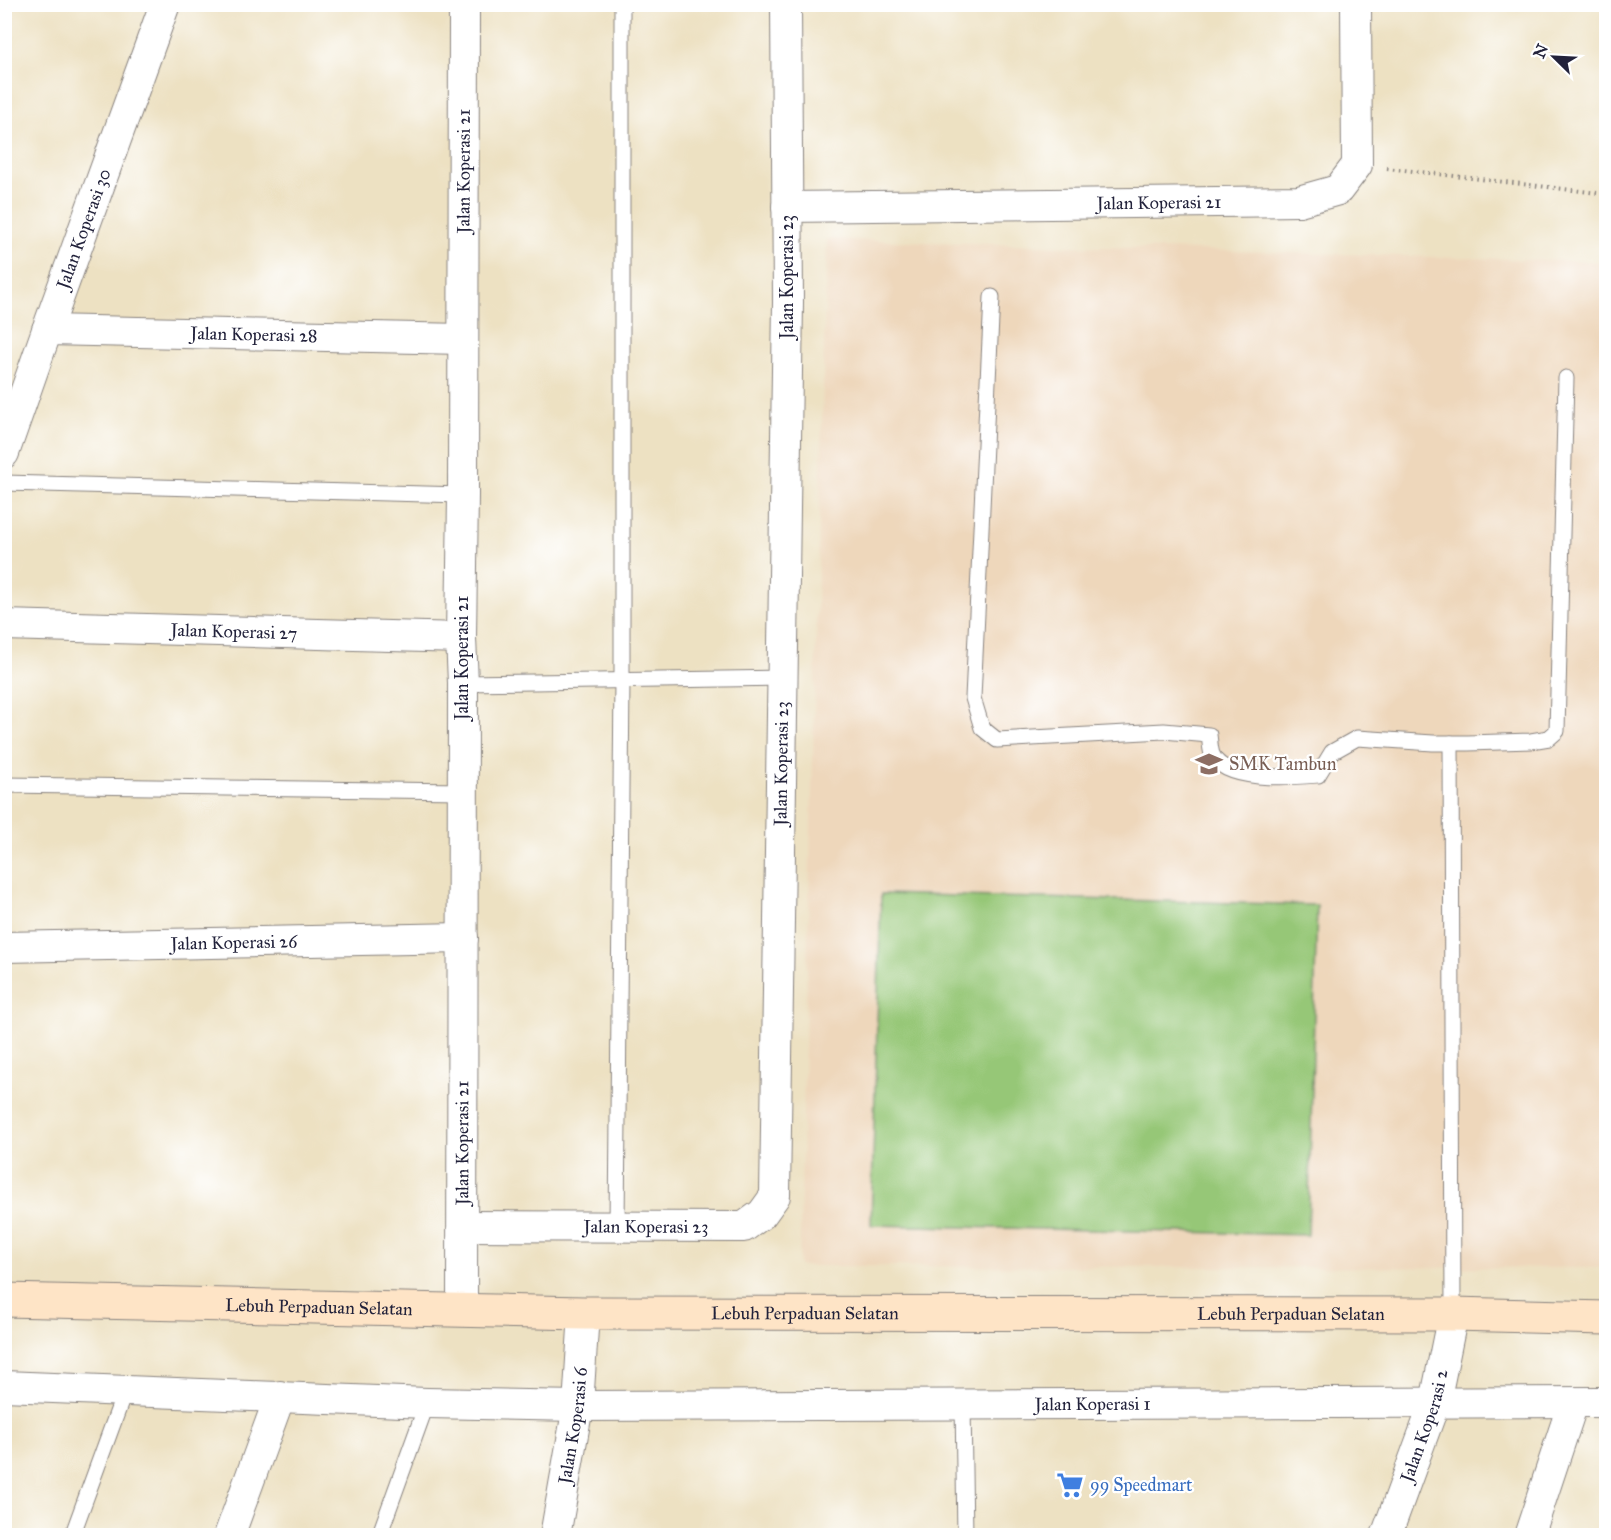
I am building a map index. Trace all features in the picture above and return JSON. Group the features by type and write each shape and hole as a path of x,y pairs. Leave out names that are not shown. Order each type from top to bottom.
{"street":[{"name":"Jalan Koperasi 30","path":"4,453 165,4"},
{"name":"Jalan Koperasi 21","path":"462,1311 463,683 461,638 464,4"},
{"name":"Jalan Koperasi 23","path":"462,1226 744,1227 762,1214 775,1197 788,302 786,4"},
{"path":"1356,4 1357,165"},
{"name":"Jalan Koperasi 21","path":"787,207 1299,201 1338,190 1357,165"},
{"name":"Jalan Koperasi 28","path":"47,330 462,339"},
{"name":"Jalan Koperasi 27","path":"4,626 461,638"},
{"name":"Jalan Koperasi 26","path":"4,947 463,938"},
{"name":"Lebuh Perpaduan Selatan","path":"4,1300 584,1313 1453,1314 1606,1318"},
{"name":"Jalan Koperasi 6","path":"555,1536 578,1406 584,1313"},
{"name":"Jalan Koperasi 2","path":"1386,1536 1435,1402 1453,1314"},
{"name":"Jalan Koperasi 1","path":"4,1386 427,1403 578,1406 1606,1402"},
{"path":"229,1536 280,1396"},
{"path":"1529,1536 1574,1402"}],"lane":[{"path":"617,1227 622,679 622,4"},
{"path":"992,297 973,698 982,728 997,740 1164,731 1209,735 1212,755 1226,769 1251,775 1318,775 1332,752 1357,738 1451,743 1531,741 1549,738 1557,731 1566,378"},
{"path":"4,483 463,495"},
{"path":"463,683 782,678"},
{"path":"1451,743 1453,1314"},
{"path":"4,785 463,791"},
{"path":"72,1536 125,1391"},
{"path":"379,1536 427,1403"},
{"path":"963,1404 965,1536"}],"path":[{"path":"1357,165 1606,194"}],"shaded area":[{"name":"SMK Tambun","path":"827,239 1606,262 1606,1268 799,1266"}],"green space":[{"path":"881,894 1317,905 1308,1235 871,1225"}],"place":[{"name":"SMK Tambun","path":"1209,764"},
{"name":"99 Speedmart","path":"1070,1485"}]}
